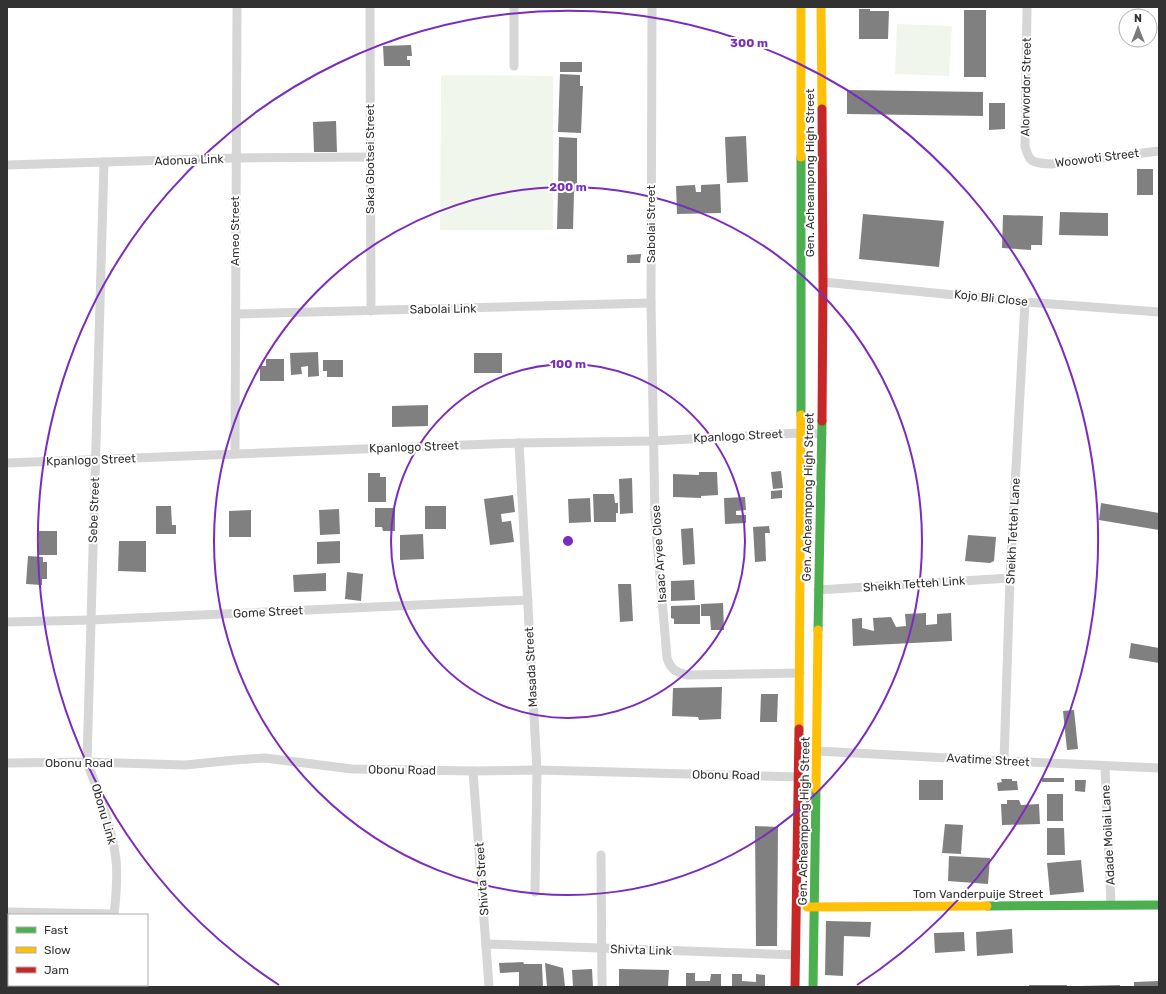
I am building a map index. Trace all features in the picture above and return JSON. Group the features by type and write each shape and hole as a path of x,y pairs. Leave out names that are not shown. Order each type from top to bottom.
{"main road":[{"name":"Gen. Acheampong High Street","path":"795,987 800,673 801,7"},
{"name":"Gen. Acheampong High Street","path":"813,987 818,590 822,434 823,282 821,7"},
{"name":"Tom Vanderpuije Street","path":"797,906 1159,905"}],"street":[{"name":"Ameo Street","path":"235,454 236,7"},
{"name":"Saka Gbotsei Street","path":"370,7 370,311"},
{"path":"514,7 514,66"},
{"name":"Sabolai Street","path":"652,7 651,303 653,441"},
{"name":"Alorwordor Street","path":"1027,7 1025,146 1027,156 1035,163"},
{"name":"Woowoti Street","path":"1035,163 1051,164 1159,151"},
{"name":"Adonua Link","path":"7,165 235,158 370,157"},
{"name":"Sebe Street","path":"87,762 104,162"},
{"name":"Kojo Bli Close","path":"823,282 1025,302 1159,312"},
{"name":"Sheikh Tetteh Lane","path":"1004,761 1010,578 1025,302"},
{"name":"Sabolai Link","path":"236,314 651,303"},
{"name":"Kpanlogo Street","path":"7,463 519,443 653,441 801,432 822,434"},
{"name":"Isaac Aryee Close","path":"653,441 655,517 667,658 670,666 676,672 687,674 800,673"},
{"name":"Masada Street","path":"519,443 537,770 535,892"},
{"name":"Sheikh Tetteh Link","path":"818,590 1010,578"},
{"name":"Gome Street","path":"7,622 90,620 528,600"},
{"name":"Avatime Street","path":"817,751 1159,768"},
{"name":"Obonu Road","path":"7,763 87,762 186,765 265,758 352,769 473,771 537,770 799,777"},
{"name":"Obonu Link","path":"87,762 111,828 116,861 116,900 114,914"},
{"name":"Adade Moilai Lane","path":"1105,766 1111,905"},
{"name":"Shivta Street","path":"473,771 489,987"},
{"path":"601,855 602,987"},
{"path":"7,912 78,914"},
{"name":"Shivta Link","path":"486,944 796,955"}],"shaded area":[{"path":"897,24 952,26 949,76 895,74"},
{"path":"441,75 553,76 553,230 440,230"}],"building":[{"path":"859,9 870,9 870,11 889,11 888,39 859,39"},
{"path":"964,10 986,10 986,77 964,77"},
{"path":"411,45 412,56 407,56 407,60 410,60 410,66 384,66 383,46"},
{"path":"560,62 582,62 582,72 560,72"},
{"path":"560,74 580,75 580,86 583,86 581,133 558,132"},
{"path":"847,90 983,92 983,116 847,114"},
{"path":"989,103 1005,103 1005,129 989,130"},
{"path":"336,121 337,152 314,152 313,122"},
{"path":"746,136 748,182 727,183 725,137"},
{"path":"559,137 577,138 577,192 558,190"},
{"path":"1137,169 1153,169 1153,195 1137,195"},
{"path":"720,184 721,213 677,214 676,186 695,185 696,192 701,192 701,185"},
{"path":"558,192 574,192 573,229 557,229"},
{"path":"1060,212 1108,213 1108,236 1059,235"},
{"path":"863,214 944,221 939,267 859,259"},
{"path":"1003,215 1043,216 1042,245 1031,245 1031,250 1002,248"},
{"path":"641,254 640,263 627,263 627,255"},
{"path":"318,352 319,376 308,377 308,366 301,367 302,374 291,375 290,353"},
{"path":"474,353 502,353 502,373 474,373"},
{"path":"266,359 284,359 284,381 260,381 260,366 266,366"},
{"path":"323,360 343,360 343,377 327,377 327,371 323,371"},
{"path":"428,405 428,426 392,427 392,406"},
{"path":"781,471 783,488 773,489 771,472"},
{"path":"699,472 717,472 718,495 701,496 701,498 673,497 673,474 699,475"},
{"path":"368,473 380,473 380,477 386,477 386,502 368,502"},
{"path":"632,478 633,513 620,514 619,479"},
{"path":"782,490 782,498 771,499 771,491"},
{"path":"593,494 614,494 615,503 618,503 616,522 594,522"},
{"path":"513,495 515,512 501,514 502,522 511,521 514,542 490,545 484,499"},
{"path":"745,497 746,510 736,511 736,515 746,515 746,523 725,524 724,498"},
{"path":"590,498 591,522 569,523 568,499"},
{"path":"1101,503 1159,513 1159,530 1099,520"},
{"path":"156,506 171,506 172,525 176,525 176,534 156,534"},
{"path":"425,506 446,506 446,529 425,529"},
{"path":"375,508 395,508 395,531 383,531 382,527 375,527"},
{"path":"339,509 340,534 320,535 319,510"},
{"path":"251,510 251,537 229,537 229,511"},
{"path":"769,526 770,533 765,533 766,561 755,562 753,527"},
{"path":"693,528 695,564 683,565 681,529"},
{"path":"39,531 57,531 57,555 39,555"},
{"path":"423,534 424,559 400,560 400,535"},
{"path":"968,535 996,537 994,561 990,563 965,561"},
{"path":"119,541 146,541 146,572 118,571"},
{"path":"340,541 340,563 317,564 317,542"},
{"path":"28,556 43,557 43,562 47,562 47,579 42,579 42,585 26,584"},
{"path":"347,572 363,574 361,601 345,599"},
{"path":"326,573 326,591 294,592 293,575"},
{"path":"694,580 695,600 671,601 671,581"},
{"path":"618,584 631,584 633,621 620,622"},
{"path":"723,603 724,630 711,630 710,616 701,616 701,604"},
{"path":"700,605 700,624 674,624 674,619 671,618 671,606"},
{"path":"926,613 926,625 937,624 937,614 951,613 952,641 853,646 852,619 862,618 862,628 874,631 873,618 891,617 896,627 906,626 905,614"},
{"path":"1131,643 1159,648 1159,663 1129,658"},
{"path":"722,687 721,719 699,720 698,717 672,716 673,688"},
{"path":"761,694 778,694 777,722 760,722"},
{"path":"1074,710 1078,749 1067,750 1063,711"},
{"path":"1042,778 1064,778 1064,782 1042,782"},
{"path":"1001,779 1012,779 1012,781 1017,781 1018,790 998,791 997,783 1002,782"},
{"path":"919,780 943,780 943,800 919,800"},
{"path":"1075,780 1086,780 1085,792 1075,791"},
{"path":"1047,794 1063,794 1063,821 1047,821"},
{"path":"1007,800 1019,800 1021,805 1039,804 1040,824 1002,825 1001,804 1007,804"},
{"path":"945,824 963,825 961,854 942,853"},
{"path":"755,826 778,827 777,946 756,946"},
{"path":"1047,828 1064,828 1065,855 1047,855"},
{"path":"949,856 990,858 988,884 948,881"},
{"path":"1081,860 1084,892 1050,895 1047,863"},
{"path":"826,921 871,922 870,937 844,936 843,976 825,975"},
{"path":"1012,929 1013,953 977,956 976,932"},
{"path":"964,932 965,951 935,953 934,933"},
{"path":"523,962 524,964 542,964 543,987 519,987 519,972 500,973 499,963"},
{"path":"545,963 563,968 565,987 547,987"},
{"path":"592,969 593,987 573,987 572,970"},
{"path":"619,969 669,970 668,987 619,987"},
{"path":"686,973 695,973 695,981 710,981 711,974 721,974 721,987 686,987"},
{"path":"732,974 742,974 742,981 756,982 756,974 765,975 765,987 732,987"},
{"path":"1159,981 1159,987 1134,987 1134,982"},
{"path":"1029,985 1067,985 1067,987 1029,987"},
{"path":"1120,985 1120,987 1079,987 1079,986"}],"traffic: fast":[{"path":"801,157 801,415"},
{"path":"818,630 822,421"},
{"path":"813,987 816,789"},
{"path":"987,906 1159,905"}],"traffic: slow":[{"path":"801,7 801,157"},
{"path":"821,7 822,109"},
{"path":"799,729 801,415"},
{"path":"816,789 818,630"},
{"path":"807,907 987,906"}],"traffic: jam":[{"path":"822,109 822,421"},
{"path":"795,987 799,729"}]}
